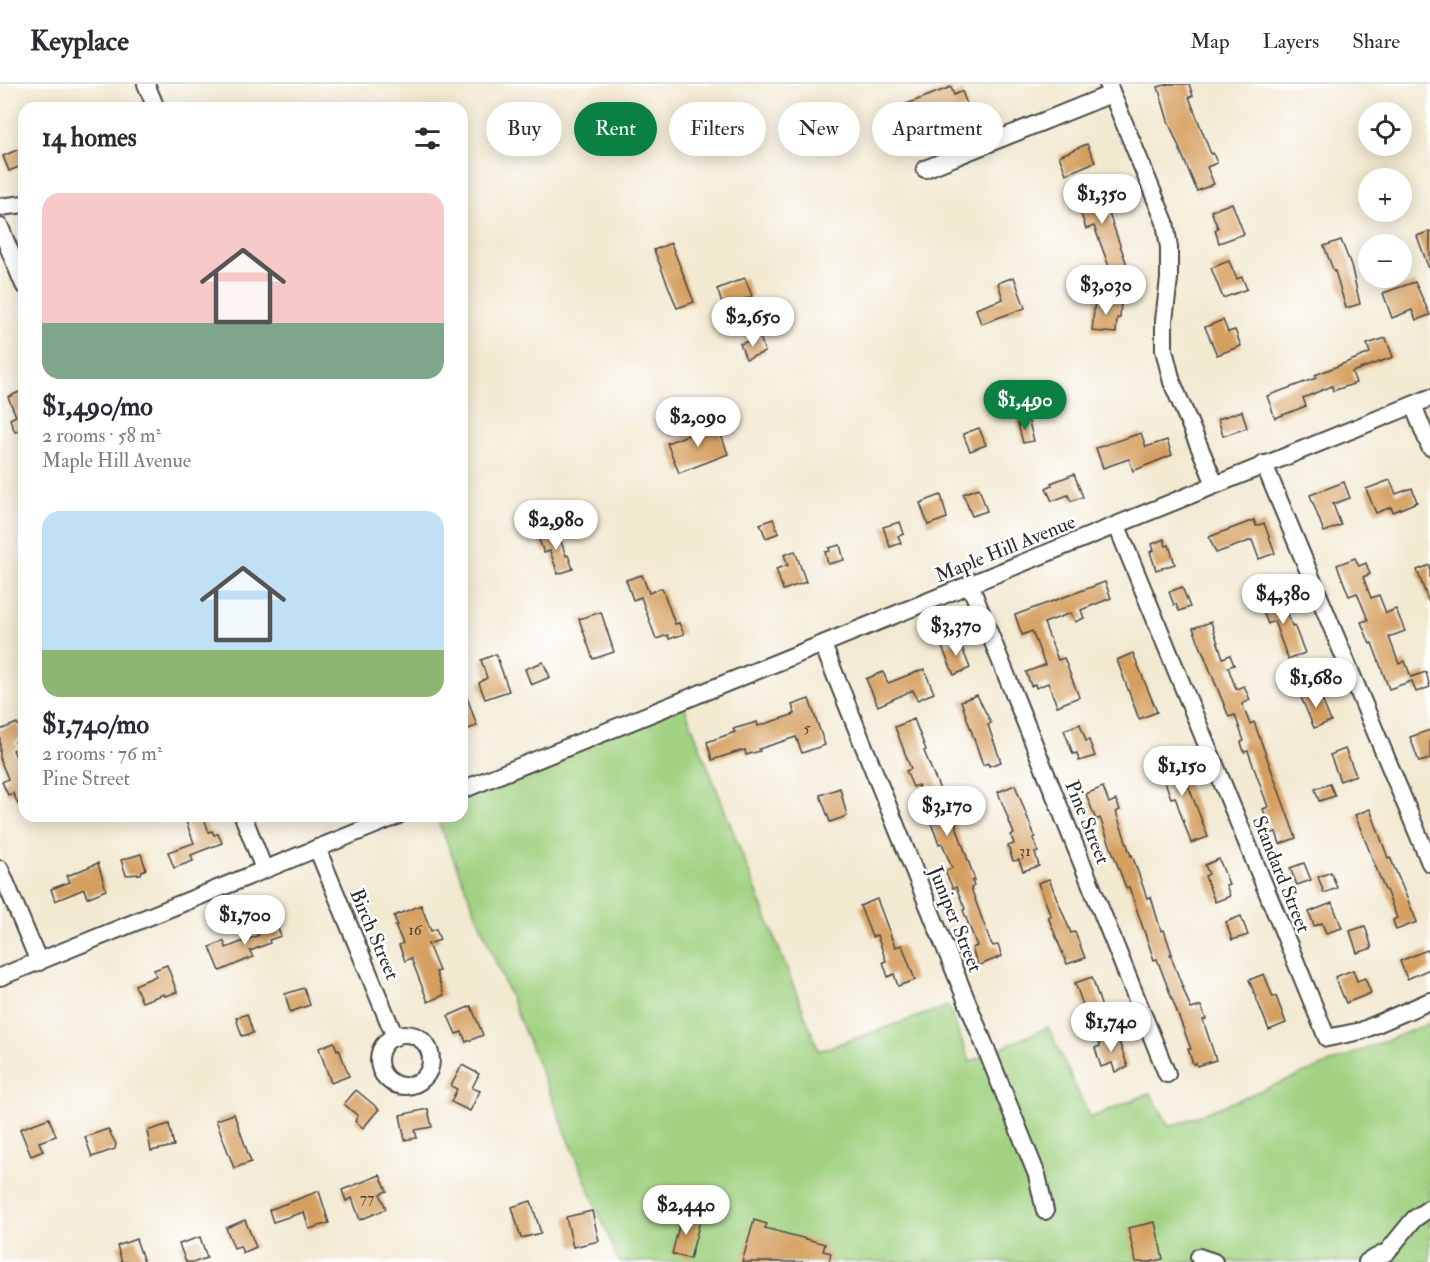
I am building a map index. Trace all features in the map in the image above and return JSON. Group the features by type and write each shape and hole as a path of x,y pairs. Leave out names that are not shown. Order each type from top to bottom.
{"street":[{"path":"146,84 154,102"},
{"path":"925,169 1110,89 1165,222 1169,268 1164,320 1164,350 1173,382 1215,484"},
{"path":"0,207 18,205"},
{"path":"0,227 18,270"},
{"name":"Maple Hill Avenue","path":"468,788 1430,398"},
{"path":"1413,405 1430,447"},
{"path":"1264,464 1430,863"},
{"name":"Standard Street","path":"1117,526 1327,1038 1361,1031 1430,1001"},
{"name":"Pine Street","path":"970,585 1167,1074"},
{"name":"Juniper Street","path":"823,645 1037,1175 1045,1210"},
{"path":"245,822 264,868"},
{"path":"0,977 382,822"},
{"name":"Birch Street","path":"316,848 395,1037"},
{"path":"0,869 39,962"},
{"path":"1367,1262 1387,1252 1414,1219 1430,1208"}],"green space":[{"path":"684,706 819,1051 948,1006 970,1062 1048,1027 1090,1118 1150,1093 1170,1127 1430,1023 1430,1262 619,1262 438,822 468,822 468,788"}],"building":[{"path":"1168,84 1189,84 1193,96 1189,97 1211,154 1213,153 1217,163 1207,167 1214,184 1197,191 1168,121 1158,87"},
{"path":"951,87 954,95 962,91 966,102 912,102"},
{"path":"1087,144 1095,162 1066,174 1059,156"},
{"path":"18,150 18,167 9,171 3,156"},
{"path":"1102,185 1107,201 1105,202 1127,265 1111,272 1094,226 1086,229 1076,194"},
{"path":"1232,203 1244,234 1219,243 1215,230 1218,228 1211,211"},
{"path":"1430,231 1430,268 1429,269 1417,236"},
{"path":"1341,240 1351,265 1360,304 1346,308 1335,271 1324,246"},
{"path":"671,243 694,302 677,308 654,250"},
{"path":"1229,261 1237,279 1242,277 1247,289 1223,298 1211,268"},
{"path":"1014,277 1025,308 981,324 976,309 1003,299 998,283"},
{"path":"745,278 752,296 724,308 717,289"},
{"path":"1415,282 1430,315 1416,320 1412,310 1392,318 1383,293 1398,288 1412,288 1412,283"},
{"path":"1095,299 1121,301 1116,333 1092,331"},
{"path":"1223,320 1228,332 1235,330 1241,346 1217,355 1205,327"},
{"path":"760,337 765,352 746,359 740,344"},
{"path":"1386,338 1393,357 1352,372 1356,383 1333,391 1332,386 1303,398 1306,406 1275,418 1267,396 1316,378 1315,375 1370,353 1367,344"},
{"path":"18,393 18,430 15,432 10,419 16,416 8,397"},
{"path":"1242,411 1247,428 1223,436 1218,419"},
{"path":"1025,418 1029,422 1034,441 1023,443 1017,420"},
{"path":"717,424 728,454 679,473 667,443"},
{"path":"979,428 986,445 970,451 963,434"},
{"path":"1141,433 1146,447 1167,440 1172,455 1133,471 1129,459 1103,468 1096,448"},
{"path":"1074,474 1083,497 1071,501 1068,495 1052,501 1046,488 1052,485 1051,483"},
{"path":"1390,480 1396,494 1412,488 1417,502 1393,512 1391,507 1376,513 1366,489"},
{"path":"1344,482 1350,498 1333,504 1341,525 1324,532 1310,495"},
{"path":"979,488 987,511 972,516 963,494"},
{"path":"941,495 947,518 928,525 920,503"},
{"path":"773,519 779,533 766,538 760,524"},
{"path":"1254,520 1256,526 1264,523 1275,553 1259,559 1252,540 1216,553 1209,537"},
{"path":"900,522 904,534 898,536 901,543 890,547 883,527"},
{"path":"557,530 573,569 558,574 550,551 544,553 538,537"},
{"path":"1164,539 1166,546 1169,545 1175,564 1156,570 1150,552 1154,550 1152,544"},
{"path":"840,545 844,560 828,564 825,552 830,551 829,548"},
{"path":"795,551 806,582 783,590 776,569 788,565 784,555"},
{"path":"1355,558 1359,566 1366,563 1370,574 1363,577 1371,598 1379,595 1386,613 1396,609 1405,631 1389,637 1399,664 1405,661 1411,677 1426,672 1430,687 1416,692 1412,681 1389,689 1372,643 1370,644 1361,622 1368,620 1357,593 1349,596 1337,565"},
{"path":"1430,565 1430,603 1429,603 1417,570"},
{"path":"642,575 649,593 662,588 675,624 679,623 684,634 669,639 668,635 656,639 641,597 633,600 626,580"},
{"path":"1105,582 1111,598 1081,610 1084,618 1075,622 1071,613 1044,623 1058,660 1064,658 1079,697 1057,706 1048,683 1036,688 1035,684 1031,686 1026,672 1045,665 1032,631 1022,635 1015,615"},
{"path":"1182,587 1190,607 1179,611 1169,592"},
{"path":"1280,592 1305,653 1288,659 1274,621 1268,624 1260,604 1269,601 1267,596"},
{"path":"601,612 614,652 593,659 579,619"},
{"path":"1211,622 1223,658 1230,655 1234,665 1228,667 1236,689 1244,686 1250,700 1242,704 1250,724 1254,722 1296,838 1280,844 1276,832 1272,833 1263,809 1268,807 1248,751 1244,752 1241,742 1244,741 1235,715 1229,717 1193,628"},
{"path":"959,640 970,668 954,675 942,647"},
{"path":"1133,653 1157,712 1139,719 1117,660"},
{"path":"496,654 509,691 485,699 479,683 487,678 481,660"},
{"path":"543,662 550,677 531,685 525,669"},
{"path":"924,669 934,693 917,700 913,690 878,706 866,679 883,672 888,683"},
{"path":"1318,690 1331,721 1314,728 1301,697"},
{"path":"977,695 991,723 988,725 1001,762 989,766 988,763 983,765 961,701"},
{"path":"809,699 825,745 802,753 796,737 746,755 745,750 712,760 707,742 735,732 733,729 757,722 758,726 795,714 792,705"},
{"path":"468,700 477,726 468,729"},
{"path":"914,719 926,750 924,751 947,807 952,805 958,822 955,823 975,880 972,881 974,886 971,888 990,941 993,946 998,945 1002,956 978,966 972,948 977,946 963,910 965,909 956,887 953,889 945,871 952,868 942,843 939,844 918,785 913,787 906,771 911,769 895,727"},
{"path":"17,723 18,725 18,740 15,742 18,748 13,750 18,762 18,804 13,793 8,795 2,782 8,779 0,759 0,730"},
{"path":"1080,724 1095,756 1079,761 1077,753 1073,754 1064,730"},
{"path":"1430,730 1430,759 1419,762 1410,737"},
{"path":"1345,749 1356,775 1340,781 1330,755"},
{"path":"1177,756 1208,837 1191,843 1175,797 1171,798 1164,779 1160,780 1155,764"},
{"path":"1330,784 1335,796 1319,801 1315,789"},
{"path":"1015,785 1035,837 1033,838 1038,852 1035,853 1039,866 1023,871 1019,860 1013,861 1008,846 1014,844 1011,835 1014,834 998,792"},
{"path":"1103,787 1109,803 1116,800 1120,810 1116,812 1147,898 1151,897 1161,931 1164,930 1172,954 1170,954 1191,1009 1201,1006 1206,1019 1203,1020 1216,1060 1197,1066 1196,1063 1193,1064 1188,1049 1191,1049 1157,959 1154,960 1129,887 1126,888 1100,818 1096,820 1086,794"},
{"path":"840,788 847,816 830,822 820,795"},
{"path":"1370,809 1388,858 1390,857 1417,922 1396,930 1393,920 1397,918 1355,815"},
{"path":"186,822 205,822 209,832 212,831 214,835 218,834 222,843 191,855 193,861 174,868 168,852 194,843"},
{"path":"141,854 146,869 141,874 126,875 121,860"},
{"path":"1219,859 1229,884 1226,885 1230,896 1215,902 1205,876 1209,874 1205,865"},
{"path":"98,863 106,890 87,898 84,889 55,901 51,889 70,882 67,876"},
{"path":"1304,863 1311,880 1297,885 1290,868"},
{"path":"1331,872 1337,888 1324,893 1318,877"},
{"path":"1049,879 1071,933 1075,932 1085,958 1067,964 1048,917 1051,916 1038,883"},
{"path":"877,899 895,947 902,945 915,980 898,986 894,974 888,977 883,962 886,961 877,935 872,937 860,906"},
{"path":"1332,903 1342,928 1326,933 1322,923 1314,926 1309,912"},
{"path":"421,905 431,931 436,929 440,940 428,944 439,971 436,972 444,995 428,1002 411,958 405,961 399,945 403,943 395,926 397,925 394,916"},
{"path":"273,916 281,936 250,951 253,957 220,971 210,947 224,941 226,948 259,935 256,929 263,926 261,921"},
{"path":"1241,916 1248,935 1232,940 1226,922"},
{"path":"1365,926 1372,948 1357,953 1350,931"},
{"path":"1427,950 1430,969 1407,979 1400,961"},
{"path":"167,965 177,992 142,1002 135,985 156,976 154,970"},
{"path":"1353,970 1357,981 1365,978 1371,993 1346,1003 1335,977"},
{"path":"1264,974 1273,997 1276,996 1286,1023 1269,1030 1249,980"},
{"path":"1092,977 1103,1011 1087,1016 1075,983"},
{"path":"304,988 310,1005 290,1012 285,994"},
{"path":"471,1006 483,1035 466,1042 462,1032 456,1034 448,1016"},
{"path":"247,1014 253,1033 242,1036 236,1018"},
{"path":"1113,1034 1115,1040 1118,1039 1128,1067 1115,1072 1112,1063 1101,1067 1095,1048 1100,1046 1098,1039"},
{"path":"334,1042 349,1076 331,1083 319,1048"},
{"path":"462,1065 479,1074 472,1088 480,1091 470,1111 451,1102 457,1089 451,1086"},
{"path":"356,1090 379,1109 363,1128 355,1121 358,1116 344,1104"},
{"path":"428,1109 432,1127 415,1130 417,1138 405,1140 400,1115"},
{"path":"234,1114 251,1162 234,1168 216,1120"},
{"path":"49,1118 56,1136 39,1142 43,1151 31,1156 20,1129"},
{"path":"169,1124 174,1146 151,1151 147,1131"},
{"path":"108,1129 116,1144 115,1149 92,1157 85,1137"},
{"path":"380,1175 387,1191 380,1194 386,1209 360,1220 352,1198 346,1201 342,1190"},
{"path":"319,1191 329,1223 309,1229 304,1212 273,1222 269,1210"},
{"path":"531,1201 541,1233 521,1238 512,1207"},
{"path":"592,1211 599,1241 573,1247 566,1217"},
{"path":"682,1213 701,1218 690,1259 672,1254"},
{"path":"245,1220 256,1247 243,1253 240,1246 234,1248 226,1228"},
{"path":"754,1220 767,1224 765,1228 825,1244 823,1251 831,1253 829,1262 742,1262"},
{"path":"1155,1222 1163,1259 1136,1262 1128,1228"},
{"path":"200,1237 207,1258 186,1262 179,1244"},
{"path":"136,1239 144,1262 122,1262 117,1246"}]}
